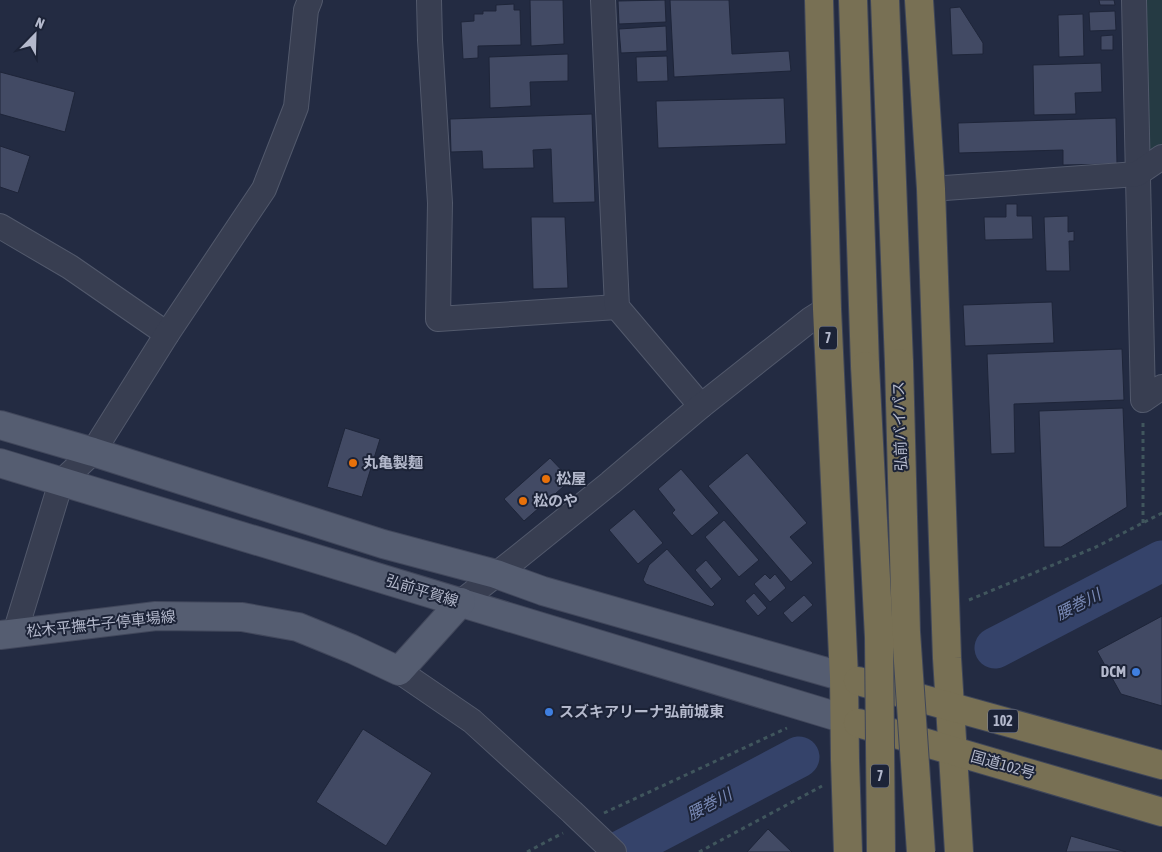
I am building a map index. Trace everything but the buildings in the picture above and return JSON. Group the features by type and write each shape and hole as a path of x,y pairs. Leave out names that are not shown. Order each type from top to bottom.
{"highway":[{"name":"7","path":"819,0 827,309 844,677 848,852"},
{"name":"7","path":"853,0 864,366 878,637 881,852"},
{"name":"弘前バイパス","path":"885,0 906,632 921,852"},
{"path":"919,0 930,189 946,658 959,852"},
{"name":"102","path":"844,677 1162,765"},
{"name":"国道102号","path":"845,719 1162,812"}],"main road":[{"path":"0,425 93,452 383,544 496,574 543,592 844,677"},
{"name":"弘前平賀線","path":"0,463 845,719"},
{"path":"399,671 461,602"},
{"name":"松木平撫牛子停車場線","path":"8,634 156,616 242,617 298,627 399,671"}],"street":[{"path":"8,634 61,482 93,452 167,334 264,188 296,107 306,10 310,0"},
{"path":"429,0 440,203 438,319 618,307"},
{"path":"603,0 618,307 701,406"},
{"path":"1134,0 1137,174 1152,393"},
{"path":"930,189 1137,174 1162,157"},
{"path":"0,226 70,267 167,334"},
{"path":"461,602 610,483 701,406 811,319 827,309"},
{"path":"399,671 472,721 614,852"}],"path":[{"path":"1143,523 1152,393"},
{"path":"964,602 1096,547 1162,513"},
{"path":"527,852 587,826 792,726"},
{"path":"699,852 826,784"}],"shaded area":[{"path":"1143,0 1162,0 1162,146 1158,149 1147,149"}],"waterway":[{"name":"腰巻川","path":"995,648 1162,561"},
{"name":"腰巻川","path":"619,852 799,757"}],"place":[{"name":"丸亀製麺","path":"353,463"},
{"name":"松屋","path":"546,479"},
{"name":"松のや","path":"523,501"},
{"name":"DCM","path":"1136,672"},
{"name":"スズキアリーナ弘前城東","path":"549,712"}]}
